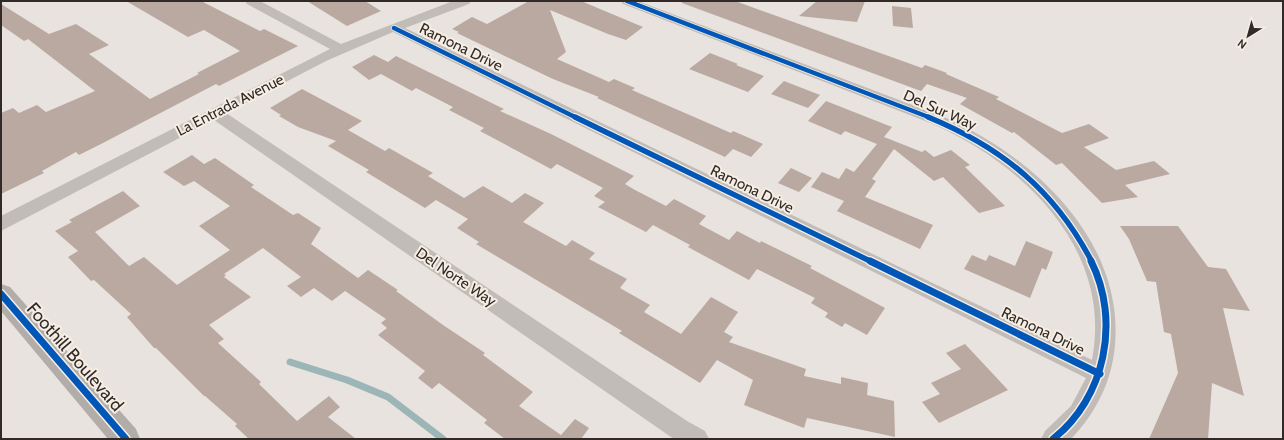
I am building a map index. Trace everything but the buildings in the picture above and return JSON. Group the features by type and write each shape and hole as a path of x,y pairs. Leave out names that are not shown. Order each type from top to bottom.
{"street":[{"path":"251,1 340,49"},
{"name":"La Entrada Avenue","path":"1,224 340,49 465,1"},
{"name":"Del Sur Way","path":"627,1 922,114 979,141 1014,165 1040,188 1064,214 1083,243 1098,274 1106,306 1107,340 1100,374"},
{"name":"Ramona Drive","path":"394,28 1100,374"},
{"name":"Del Norte Way","path":"215,113 679,429 697,439"},
{"name":"Foothill Boulevard","path":"4,304 126,439"},
{"path":"1053,439 1059,435 1084,406 1100,374"}],"waterway":[{"path":"290,362 347,380 388,397 443,439"}],"cycle path":[{"path":"627,1 946,124 985,145 1011,163 1036,184 1059,209 1078,235 1093,264 1103,294 1106,325 1103,358 1096,381 1086,403 1071,423 1053,439"},
{"path":"394,28 1100,374"},
{"path":"1,294 126,439"}]}
